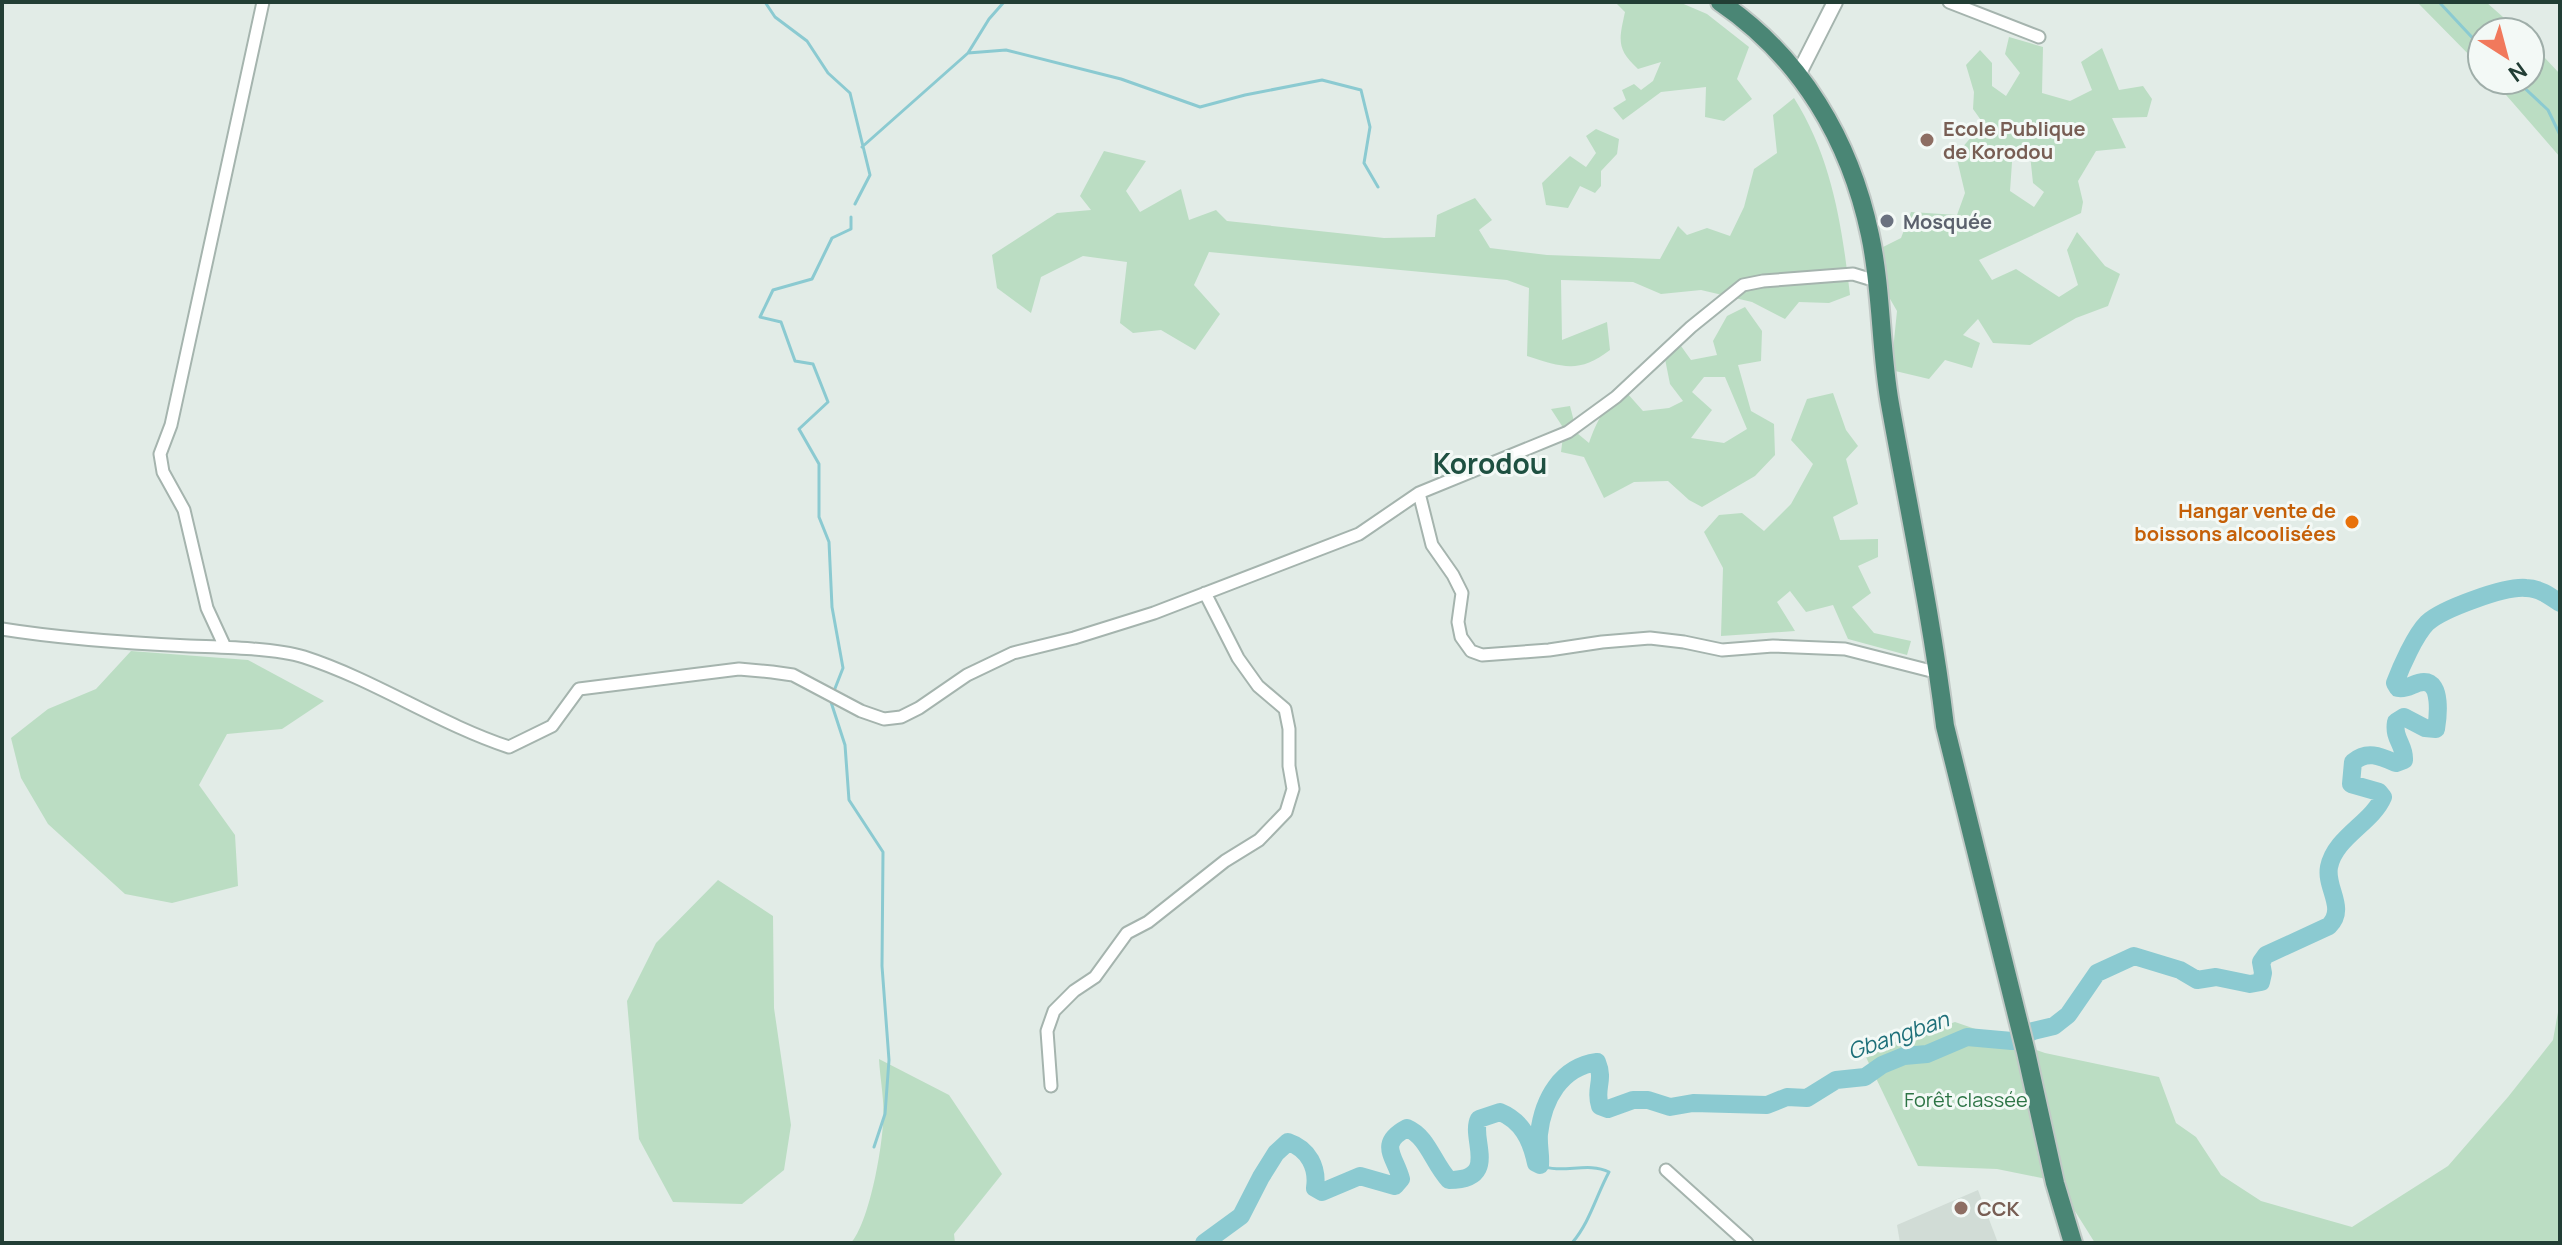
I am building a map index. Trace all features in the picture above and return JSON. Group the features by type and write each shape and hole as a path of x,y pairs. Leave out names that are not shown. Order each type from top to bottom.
{"highway":[{"path":"1720,2 1753,28 1798,75 1827,115 1855,177 1871,237 1886,378 1939,673 1945,726 2026,1052 2055,1183 2073,1243"}],"street":[{"path":"225,647 207,608 184,510 163,472 160,454 171,425 263,2"},
{"path":"1798,75 1835,2"},
{"path":"1949,2 2039,37"},
{"path":"2,629 97,641 225,647 301,656 419,706 480,737 509,747 552,726 579,689 739,669 793,675 861,711 884,719 901,717 967,675 1013,653 1154,613 1359,534 1419,493 1568,432 1616,397 1691,327 1743,285 1853,274 1876,281"},
{"path":"1419,493 1432,545 1462,593 1458,622 1461,637 1471,651 1482,655 1650,638 1722,650 1773,646 1845,649 1939,673"},
{"path":"1051,1086 1047,1031 1054,1011 1074,991 1095,977 1127,933 1148,922 1225,861 1259,840 1286,812 1293,789 1285,709 1258,686 1238,658 1205,593"},
{"path":"1666,1170 1747,1243"}],"shaded area":[{"name":"CCK","path":"1978,1190 1998,1243 1900,1243 1897,1225"}],"green space":[{"path":"1615,2 1679,2 1707,14 1749,47 1737,79 1752,99 1724,121 1705,117 1706,87 1661,92 1623,120 1613,108 1626,100 1622,90 1634,84 1641,90 1653,81 1661,62 1638,69 1626,56 1621,44 1625,12"},
{"path":"2417,2 2486,2 2502,16 2466,16 2466,52"},
{"path":"2009,37 2043,47 2042,93 2070,101 2092,90 2081,62 2102,48 2119,90 2143,86 2152,99 2147,117 2112,118 2126,148 2096,151 2078,181 2083,202 2081,213 1979,260 1992,280 2016,269 2059,297 2078,285 2067,250 2077,232 2105,266 2120,274 2108,306 2076,318 2030,345 1993,343 1978,319 1963,335 1980,343 1972,368 1945,360 1929,379 1891,370 1897,311 1882,285 1883,247 1901,238 1911,212 1957,215 1965,193 1956,155 1983,123 1973,109 1974,92 1966,65 1980,50 1992,63 1992,86 2006,96 2020,73 2005,54","holes":["2029,145 2033,183 2044,192 2034,207 2010,191 2013,148"]},
{"path":"2546,59 2560,74 2560,157 2507,96 2546,96"},
{"path":"1794,98 1818,144 1833,193 1850,295 1829,303 1799,302 1785,319 1752,302 1701,290 1661,294 1633,282 1561,280 1562,340 1607,322 1610,350 1589,363 1570,366 1527,356 1529,288 1507,280 1209,252 1194,285 1220,314 1195,350 1161,330 1133,333 1120,323 1127,262 1083,256 1041,277 1031,313 997,288 992,255 1057,213 1091,210 1080,196 1104,151 1146,161 1126,191 1140,212 1181,189 1189,220 1216,210 1227,221 1384,238 1435,237 1437,215 1475,198 1492,220 1479,230 1490,248 1547,255 1660,259 1678,226 1687,235 1707,228 1730,236 1744,207 1754,169 1777,153 1773,115"},
{"path":"1596,129 1619,139 1617,154 1601,171 1601,186 1595,193 1580,186 1568,208 1546,205 1542,183 1570,156 1586,167 1596,153 1586,136"},
{"path":"1745,307 1762,331 1761,361 1738,365 1751,411 1774,424 1775,455 1755,476 1702,507 1668,481 1634,482 1604,498 1584,457 1561,452 1564,429 1551,409 1570,406 1577,433 1589,443 1599,420 1620,396 1627,393 1643,411 1669,408 1683,401 1670,384 1664,354 1681,346 1691,360 1717,355 1713,341 1727,316","holes":["1704,377 1725,377 1747,429 1724,443 1691,438 1712,410 1692,392"]},
{"path":"1833,393 1846,430 1858,446 1846,459 1858,504 1833,517 1840,540 1878,539 1878,557 1858,566 1871,593 1852,607 1874,633 1911,641 1907,655 1848,639 1833,605 1806,612 1790,591 1777,602 1795,631 1721,636 1723,568 1704,532 1719,515 1742,513 1764,531 1791,504 1813,464 1791,440 1807,399"},
{"path":"131,651 248,660 324,701 282,729 227,734 199,785 235,835 238,886 172,903 125,894 48,824 21,778 11,738 48,709 96,689"},
{"path":"718,880 773,916 774,1008 791,1125 784,1170 742,1204 673,1202 639,1139 627,1001 656,943"},
{"name":"Forêt classée","path":"2560,1001 2560,1243 2095,1243 2056,1181 1997,1169 1918,1166 1864,1053 1955,1022 2045,1053 2159,1077 2176,1123 2196,1137 2221,1175 2261,1201 2352,1227 2448,1166 2553,1040"},
{"path":"879,1059 949,1095 1002,1174 954,1234 955,1243 851,1243 869,1203 880,1150 883,1107"}],"waterway":[{"path":"765,2 775,17 807,41 828,73 850,93 870,175 855,204"},
{"path":"862,147 968,53 989,19 1004,2"},
{"path":"2439,2 2466,31"},
{"path":"968,53 1006,50 1121,79 1200,107 1322,80 1361,90 1370,127 1364,163 1378,187"},
{"path":"2533,96 2548,110 2560,135"},
{"path":"834,691 843,668 832,607 829,542 819,517 819,464 799,429 828,402 813,364 795,361 781,322 760,317 773,290 812,279 832,238 851,229 851,217"},
{"name":"Gbangban","path":"1204,1243 1241,1216 1276,1153 1288,1142 1307,1154 1315,1173 1315,1188 1322,1192 1360,1176 1395,1186 1401,1179 1390,1145 1407,1128 1425,1144 1449,1180 1465,1178 1479,1166 1479,1119 1500,1112 1520,1126 1536,1163 1540,1165 1539,1134 1550,1097 1564,1078 1584,1065 1597,1062 1600,1074 1598,1100 1600,1106 1608,1109 1633,1100 1648,1100 1670,1107 1693,1103 1767,1105 1787,1097 1807,1098 1836,1080 1865,1077 1882,1065 1904,1056 1927,1054 1967,1037 2012,1041 2054,1026 2068,1015 2097,973 2134,956 2180,970 2197,980 2216,977 2250,984 2261,982 2261,962 2266,955 2329,926 2334,919 2336,905 2329,875 2333,856 2338,847 2371,815 2383,797 2379,792 2351,784 2353,762 2369,755 2396,763 2404,760 2396,728 2396,722 2404,717 2425,728 2436,729 2438,701 2434,688 2424,682 2405,688 2398,688 2395,683 2422,628 2446,611 2516,588 2535,589 2560,603"},
{"path":"830,699 845,745 849,800 883,852 882,966 889,1060 885,1114 874,1147"},
{"path":"1540,1165 1609,1172 1588,1218 1572,1243"}],"place":[{"name":"Ecole Publique de Korodou","path":"1927,140"},
{"name":"Mosquée","path":"1887,221"},
{"name":"Hangar vente de boissons alcoolisées","path":"2352,522"},
{"name":"CCK","path":"1961,1208"}],"district":[{"name":"Korodou","path":"1490,463"}]}
